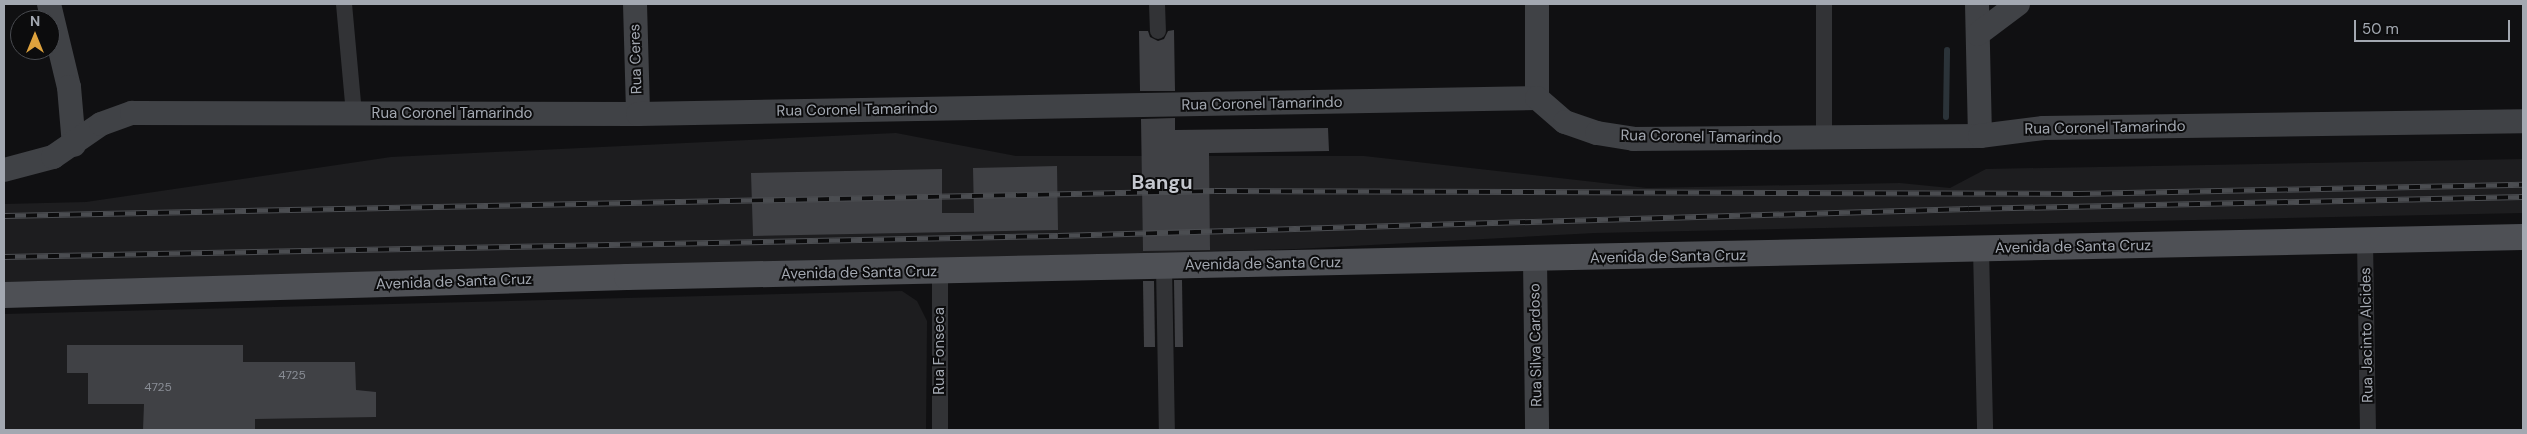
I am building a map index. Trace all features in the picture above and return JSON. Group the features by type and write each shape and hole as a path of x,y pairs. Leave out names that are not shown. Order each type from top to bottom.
{"main road":[{"path":"49,4 69,87 74,145"},
{"name":"Rua Ceres","path":"635,4 638,114"},
{"path":"1537,98 1538,4"},
{"path":"1978,4 1980,136"},
{"path":"1978,34 2018,4"},
{"name":"Rua Coronel Tamarindo","path":"4,170 53,157 74,145 101,124 132,113 638,114 1537,98 1565,122 1597,133 1633,139 1980,136 2042,128 2523,121"},
{"name":"Avenida de Santa Cruz","path":"4,295 940,271 2523,237"},
{"name":"Rua Silva Cardoso","path":"1535,259 1537,430"}],"street":[{"path":"344,4 354,113"},
{"path":"1157,4 1158,31"},
{"path":"1824,4 1824,137"},
{"name":"Rua Jacinto Alcides","path":"2365,241 2368,430"},
{"path":"1982,249 1985,430"},
{"path":"1164,266 1167,430"},
{"name":"Rua Fonseca","path":"940,271 940,430"}],"shaded area":[{"path":"896,133 1016,156 1364,156 1647,188 1900,183 1950,188 1986,169 2523,159 2523,213 1595,233 1296,249 4,282 4,204 86,202 391,157"},
{"path":"902,291 917,301 927,321 926,430 4,430 4,314"}],"building":[{"path":"1174,30 1175,91 1140,91 1139,31 1148,31 1150,37 1158,41 1164,39 1168,31"},
{"path":"1175,118 1175,130 1328,128 1329,151 1209,153 1210,250 1143,251 1141,119"},
{"path":"1057,166 1058,230 753,236 751,173 942,169 942,213 974,213 973,168"},
{"path":"1174,280 1182,280 1183,347 1175,347"},
{"path":"1143,281 1154,281 1155,347 1144,347"},
{"path":"67,345 243,345 243,362 355,362 356,390 376,392 376,417 255,419 255,430 143,430 144,404 88,404 88,373 67,373"}],"waterway":[{"path":"1946,117 1947,50"}],"railway":[{"path":"4,216 1215,191 2079,194 2523,185"},
{"path":"4,257 1058,236 1969,209 2523,197"}],"district":[{"name":"Bangu","path":"1162,182"}]}
